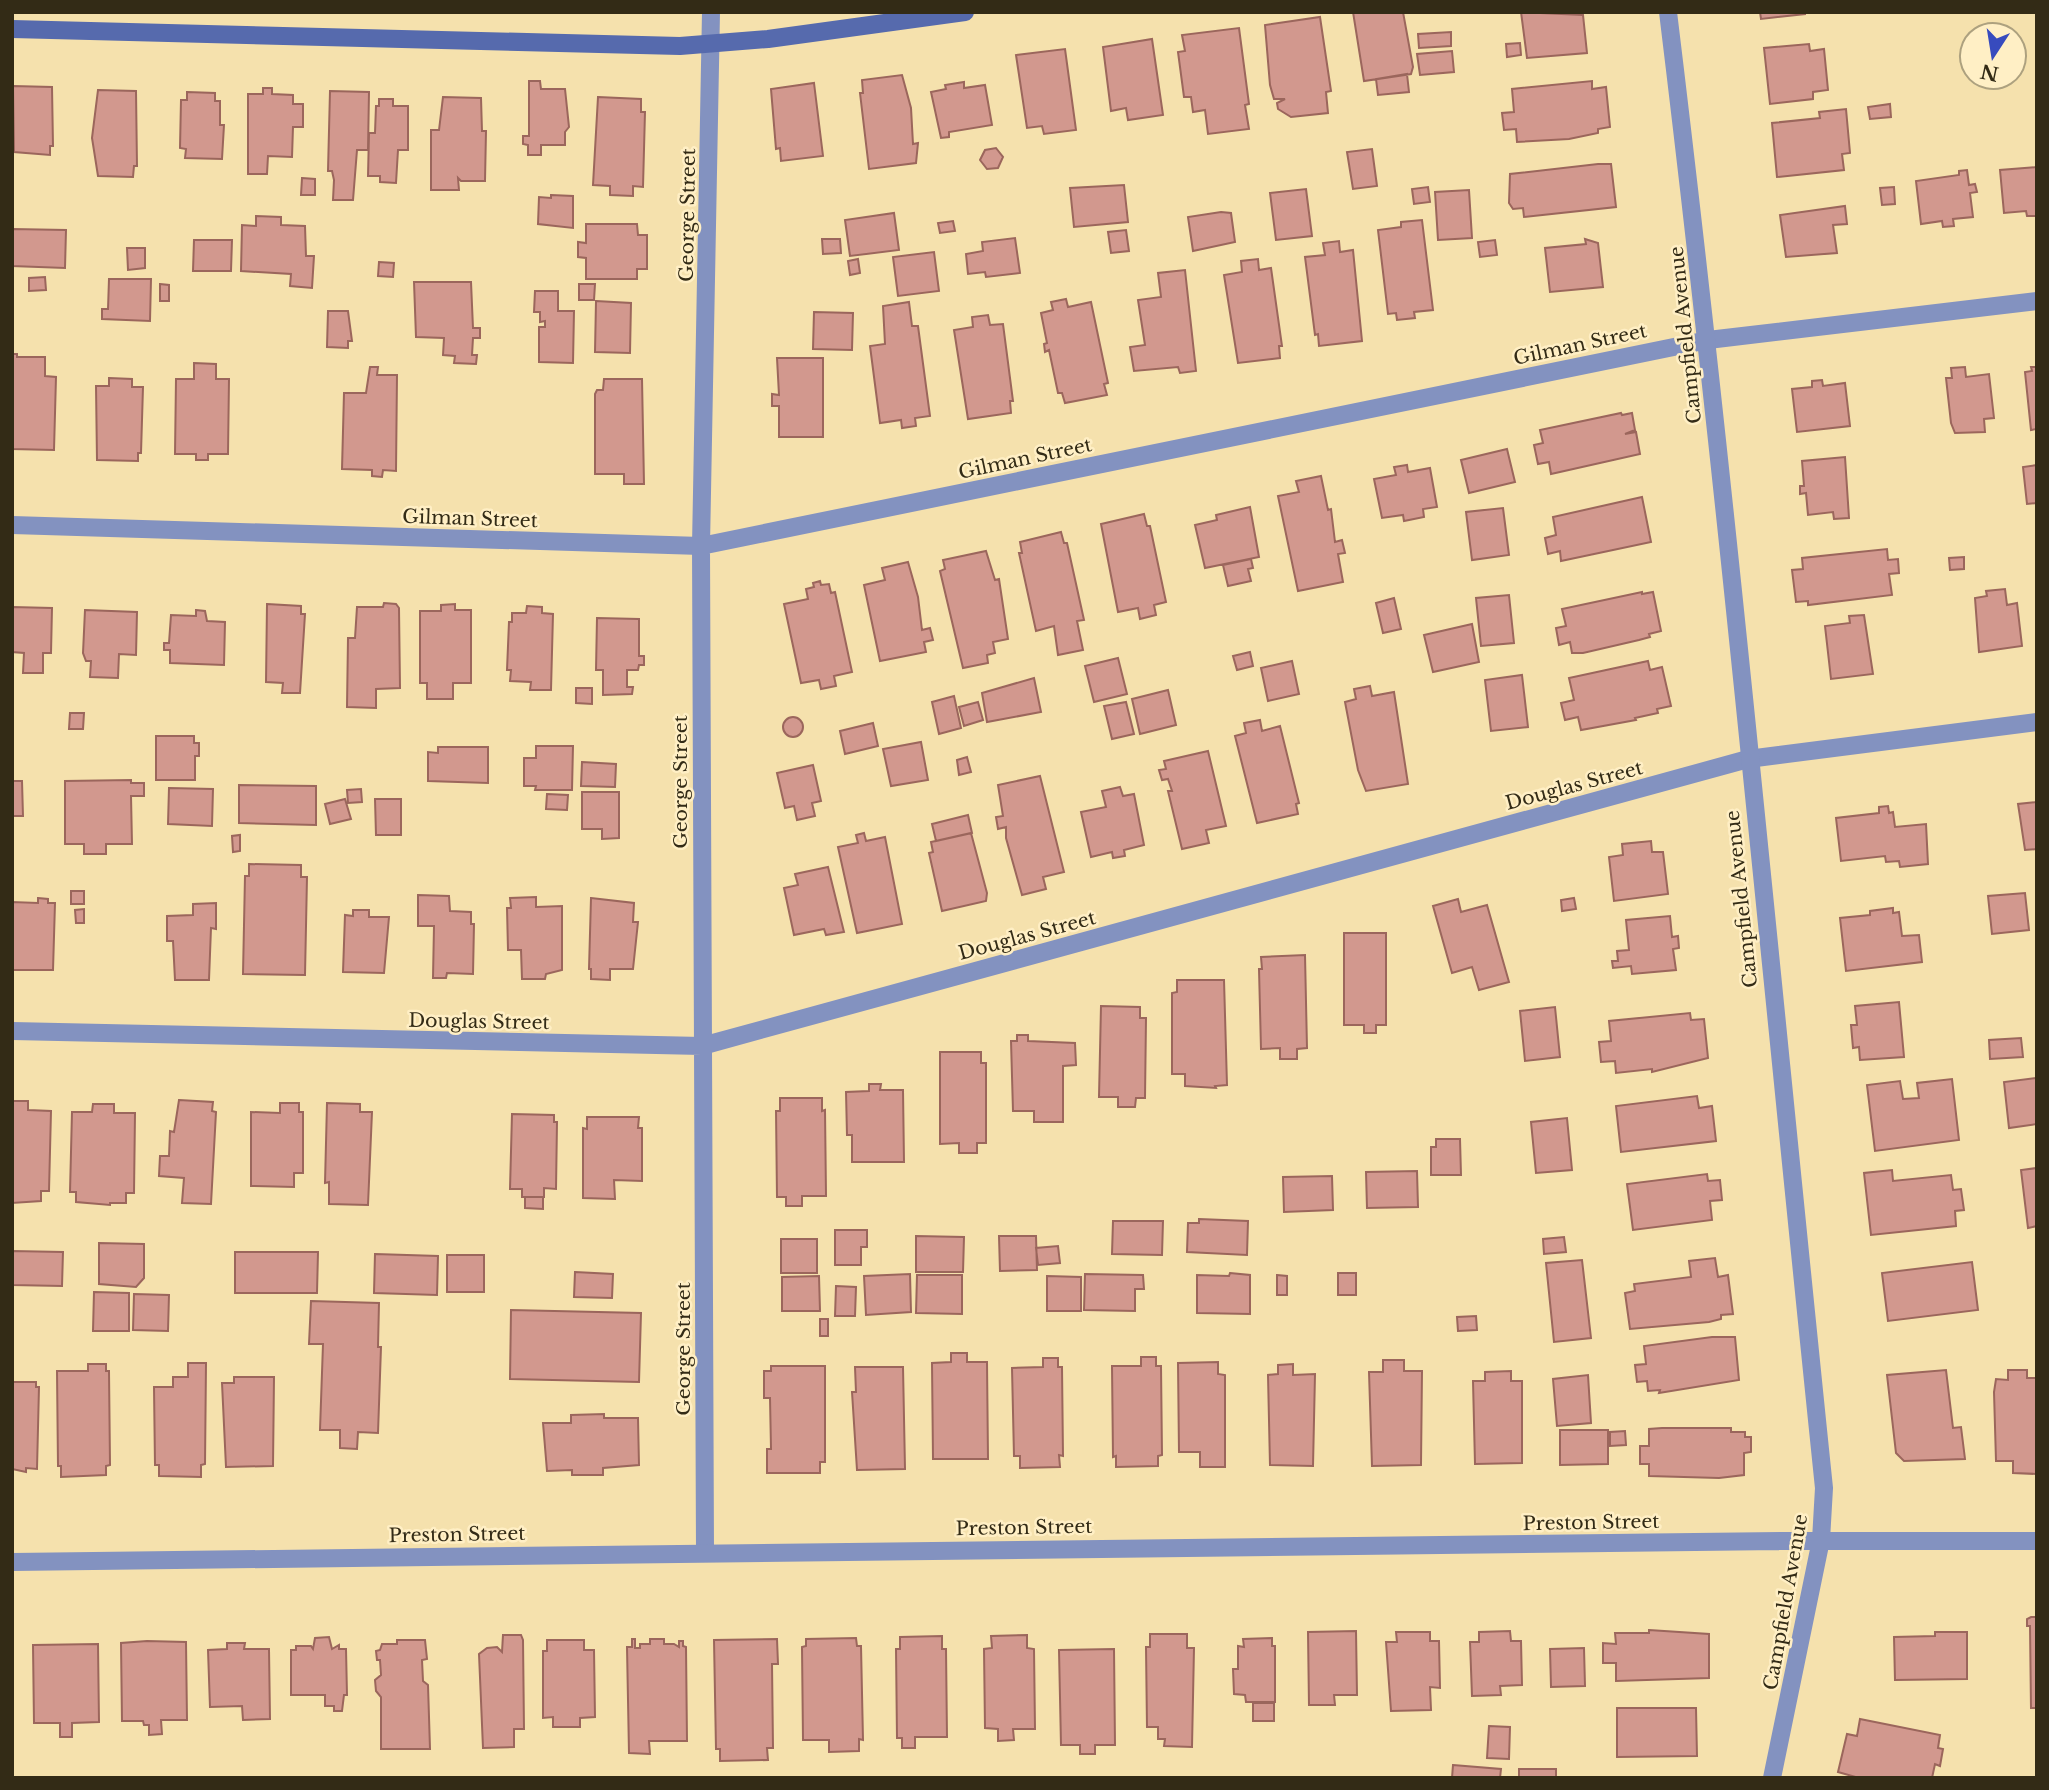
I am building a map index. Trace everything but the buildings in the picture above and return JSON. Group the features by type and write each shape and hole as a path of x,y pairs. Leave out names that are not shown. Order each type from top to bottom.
{"main road":[{"path":"12,29 650,45 711,44 965,12"}],"street":[{"name":"George Street","path":"705,1552 701,546 711,12"},
{"name":"Campfield Avenue","path":"1668,12 1708,340 1748,759 1824,1488 1821,1540 1772,1778"},
{"name":"Gilman Street","path":"12,525 701,546 1708,340 2037,301"},
{"name":"Douglas Street","path":"12,1031 702,1046 1748,759 2037,722"},
{"name":"Preston Street","path":"12,1562 1821,1540 2037,1541"}]}
